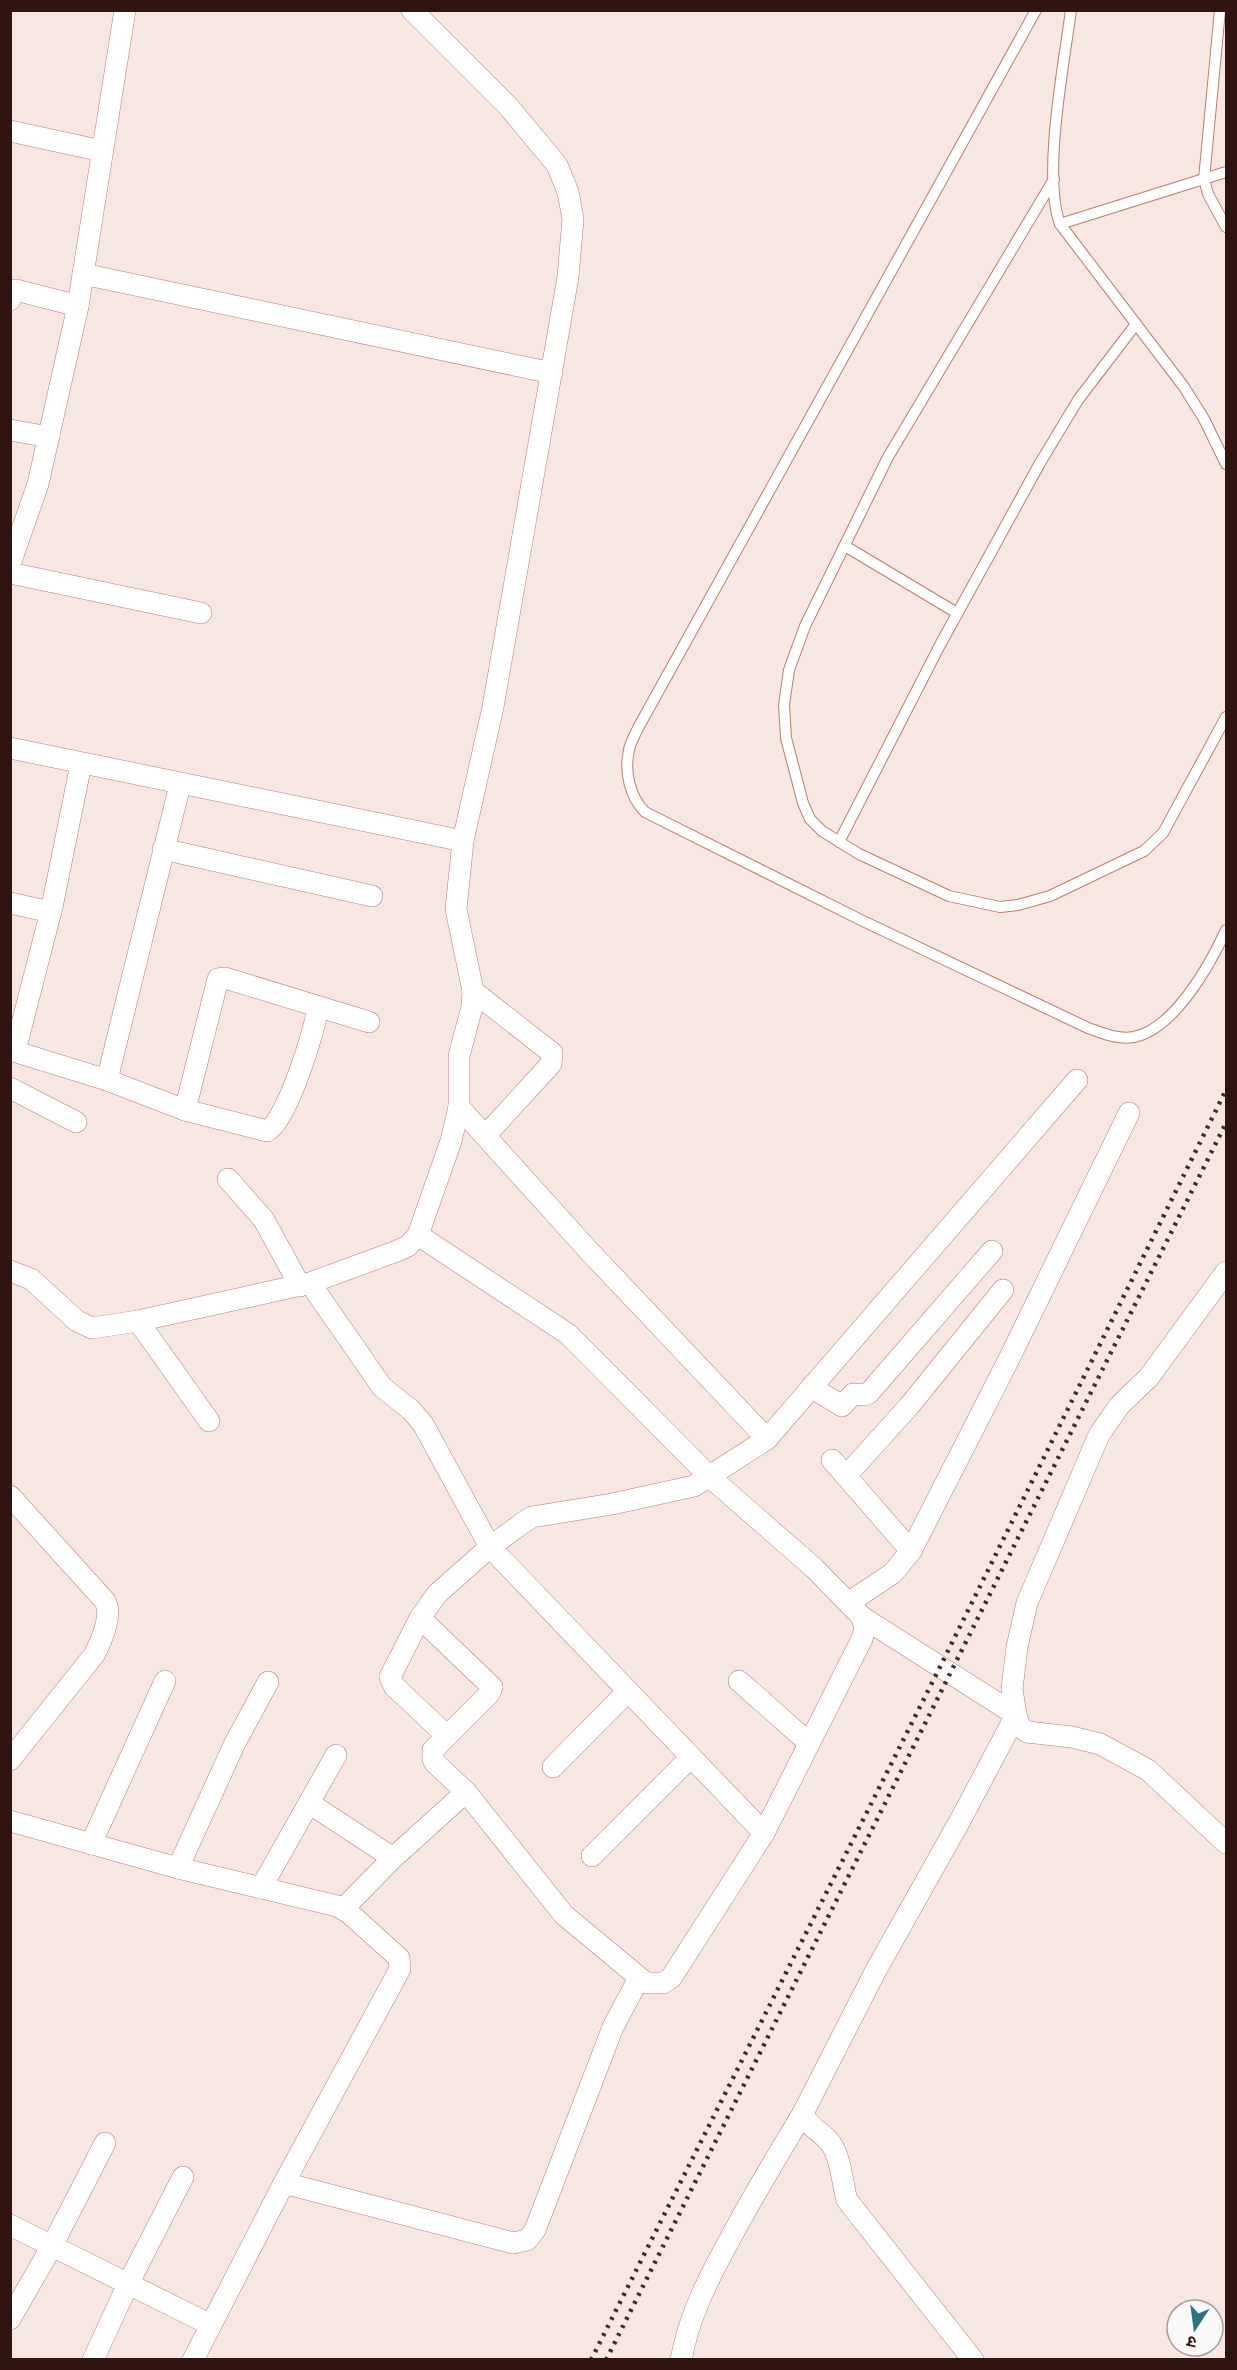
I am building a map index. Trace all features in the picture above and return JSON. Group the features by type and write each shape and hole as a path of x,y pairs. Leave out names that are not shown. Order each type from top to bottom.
{"street":[{"path":"10,564 38,484 78,306 125,10"},
{"path":"10,1271 31,1279 84,1326 92,1328 138,1321 305,1285 408,1246 418,1235 451,1141 459,1107 459,1056 472,1007 473,991 456,909 463,841 493,707 568,277 573,219 568,192 557,165 508,106 412,10"},
{"path":"10,131 102,151"},
{"path":"83,273 552,373"},
{"path":"10,300 12,293 16,290 78,306"},
{"path":"10,430 49,437"},
{"path":"10,573 201,613"},
{"path":"10,748 463,841"},
{"path":"81,764 51,912 13,1051 107,1080 185,1110 262,1131 271,1129 283,1114 296,1082 318,1007"},
{"path":"107,1080 180,784"},
{"path":"163,849 372,896"},
{"path":"10,903 51,912"},
{"path":"185,1110 218,979 225,978 369,1022"},
{"path":"473,991 552,1053 553,1058 551,1064 486,1136"},
{"path":"447,1736 391,1682 390,1677 420,1617 437,1594 490,1547 532,1517 612,1504 694,1486 767,1439 1077,1080"},
{"path":"10,1088 76,1122"},
{"path":"459,1107 589,1251 767,1439"},
{"path":"855,1610 893,1573 911,1551 1026,1326 1129,1113"},
{"path":"228,1179 264,1220 305,1285 382,1386 411,1410 423,1424 490,1547 764,1833"},
{"path":"418,1235 568,1334 710,1477 814,1568 855,1610 1016,1715"},
{"path":"811,1388 842,1406 853,1394 869,1393 992,1251"},
{"path":"1227,1272 1149,1377 1119,1406 1099,1435 1027,1603 1017,1647 1012,1689 1020,1728 1027,1732 1072,1737 1100,1744 1148,1770 1227,1843"},
{"path":"846,1476 910,1405 1003,1290"},
{"path":"138,1321 210,1421"},
{"path":"832,1460 911,1551"},
{"path":"10,1496 105,1601 108,1613 103,1638 94,1655 10,1760"},
{"path":"420,1617 491,1684 489,1694 433,1750 433,1759 466,1792 564,1915 646,1983 663,1983 670,1978 764,1833 862,1639 865,1629 855,1610"},
{"path":"91,1844 165,1681"},
{"path":"739,1681 809,1743"},
{"path":"178,1868 234,1745 268,1682"},
{"path":"553,1767 628,1691"},
{"path":"681,2360 686,2333 703,2289 746,2209 803,2113 875,1972 1016,1715"},
{"path":"261,1888 336,1755"},
{"path":"592,1856 692,1757"},
{"path":"343,1909 393,1858 466,1792"},
{"path":"309,1803 393,1858"},
{"path":"10,1821 178,1868 337,1906 399,1958 400,1969 284,2182 193,2360"},
{"path":"284,2182 513,2243 527,2240 535,2230 613,2027 639,1978"},
{"path":"803,2113 808,2123 825,2136 834,2147 841,2165 841,2179 848,2200 973,2360"},
{"path":"10,2319 52,2246 105,2143"},
{"path":"93,2360 128,2284 183,2177"},
{"path":"10,2225 211,2325"}],"lane":[{"path":"1036,10 638,728 629,750 629,781 637,804 645,812 926,951 1088,1028 1117,1038 1134,1037 1164,1022 1200,975 1227,930"},
{"path":"1071,10 1056,133 1055,211 1060,224 1184,387 1221,445 1227,464"},
{"path":"1221,10 1204,179 1208,194 1227,227"},
{"path":"1060,224 1227,172"},
{"path":"1054,179 888,458 806,626 789,670 784,705 786,738 803,804 810,819 822,831 859,854 949,896 1000,908 1018,905 1050,896 1144,851 1163,833 1227,717"},
{"path":"839,842 957,613 1078,400 1136,324"},
{"path":"845,546 957,613"}],"railway":[{"path":"591,2360 941,1665 1226,1090"},
{"path":"606,2360 1226,1123"}]}
